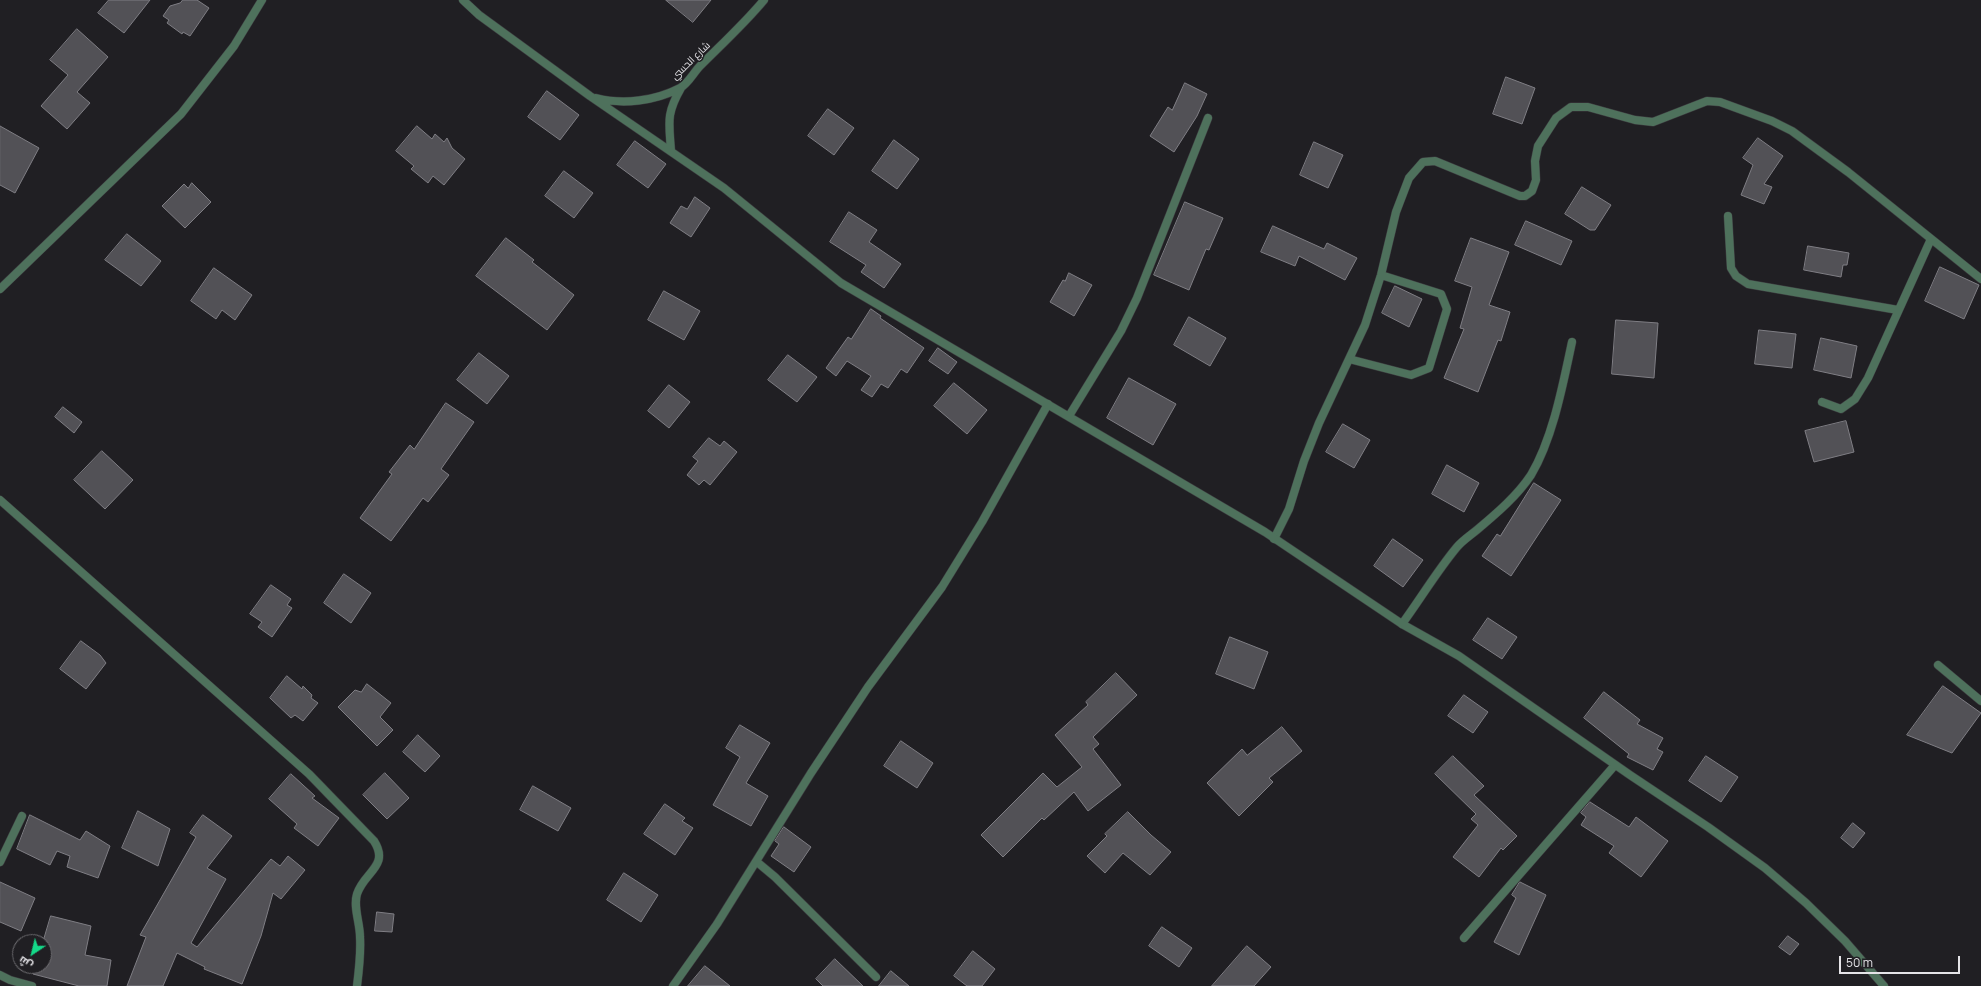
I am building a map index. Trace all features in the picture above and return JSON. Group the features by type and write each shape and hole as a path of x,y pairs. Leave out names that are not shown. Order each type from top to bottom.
{"street":[{"path":"0,288 181,114 234,46 262,0"},
{"path":"463,0 479,15 590,96 724,188 840,283 1069,416 1274,539 1402,624 1459,656 1615,765 1708,827 1765,868 1806,903 1845,941 1884,986"},
{"name":"شارع الحسي","path":"590,96 609,101 627,102 642,100 681,88 699,67 736,32 764,0"},
{"path":"672,151 668,120 670,109 681,88"},
{"path":"1274,539 1289,509 1304,461 1319,423 1365,325 1381,275 1396,212 1409,178 1423,162 1435,161 1520,196 1525,196 1532,191 1536,180 1535,161 1538,146 1556,118 1572,107 1588,107 1635,120 1653,122 1707,101 1720,102 1772,121 1792,131 1848,172 1981,279"},
{"path":"1069,416 1121,331 1137,298 1208,118"},
{"path":"1728,216 1731,268 1736,276 1748,284 1898,310"},
{"path":"1822,402 1841,408 1856,399 1868,378 1931,239"},
{"path":"1349,360 1411,375 1429,368 1447,309 1441,294 1381,275"},
{"path":"1402,624 1434,576 1458,546 1513,498 1530,475 1544,447 1551,427 1567,369 1572,342"},
{"path":"673,986 717,924 811,773 868,687 942,587 982,522 1048,404"},
{"path":"0,500 298,764 374,841 379,851 379,861 361,886 356,899 360,935 357,986"},
{"path":"1938,664 1981,701"},
{"path":"1464,938 1615,765"},
{"path":"0,862 22,816"},
{"path":"756,862 775,877 876,977"},
{"path":"0,975 10,980 32,986"}],"building":[{"path":"109,0 150,0 124,33 98,13"},
{"path":"183,0 197,0 209,8 190,36 183,32 182,34 167,23 169,20 163,16 170,6 180,3"},
{"path":"666,0 711,0 693,22"},
{"path":"77,29 108,57 77,92 90,103 67,129 41,106 68,75 50,60"},
{"path":"1506,77 1535,88 1522,124 1493,114"},
{"path":"1185,83 1207,94 1197,116 1174,152 1150,136 1168,107 1172,110"},
{"path":"547,91 579,115 560,140 528,117"},
{"path":"828,109 854,128 834,155 808,136"},
{"path":"0,126 39,148 15,193 0,185"},
{"path":"417,126 432,139 435,134 444,142 447,138 452,148 465,159 444,185 433,176 428,183 411,169 414,166 396,151"},
{"path":"1758,138 1783,156 1764,184 1772,187 1764,204 1741,195 1753,165 1743,158"},
{"path":"894,140 919,159 897,189 872,171"},
{"path":"635,141 666,164 648,188 617,165"},
{"path":"1314,142 1343,155 1328,188 1300,175"},
{"path":"564,171 593,193 574,218 545,196"},
{"path":"192,183 211,202 185,228 162,206 184,184 188,188"},
{"path":"1582,187 1611,205 1595,230 1590,230 1565,214"},
{"path":"695,197 710,208 691,237 670,223 681,206 687,209"},
{"path":"1185,202 1223,218 1209,250 1206,249 1189,290 1154,275"},
{"path":"849,212 877,230 869,242 901,264 884,288 861,272 866,265 830,242"},
{"path":"1526,221 1572,241 1561,265 1515,245"},
{"path":"1273,226 1324,249 1327,243 1357,258 1345,280 1299,256 1295,266 1261,252"},
{"path":"127,234 161,261 141,286 105,260"},
{"path":"506,238 534,260 532,262 574,295 547,330 476,276"},
{"path":"1471,238 1509,252 1489,305 1510,312 1501,341 1498,340 1478,392 1444,378 1464,329 1460,328 1472,287 1455,281"},
{"path":"1808,246 1849,253 1847,265 1843,265 1841,277 1804,270"},
{"path":"1940,267 1979,285 1964,319 1925,301"},
{"path":"214,268 252,295 235,320 222,310 216,319 191,301"},
{"path":"1069,273 1092,285 1074,316 1050,302"},
{"path":"1395,286 1422,299 1409,327 1382,313"},
{"path":"664,291 700,311 684,340 648,320"},
{"path":"871,309 881,316 880,318 924,348 907,373 901,369 888,388 881,384 872,397 861,390 871,376 847,361 836,376 826,368 848,337 851,339"},
{"path":"1189,317 1226,338 1210,366 1174,345"},
{"path":"1616,320 1658,323 1654,378 1612,374"},
{"path":"1759,330 1796,334 1792,368 1755,364"},
{"path":"1821,338 1857,346 1851,378 1814,370"},
{"path":"938,348 957,362 948,374 929,361"},
{"path":"479,353 509,376 487,404 457,380"},
{"path":"788,355 817,377 797,402 768,380"},
{"path":"1129,378 1176,404 1153,445 1107,418"},
{"path":"954,383 987,410 967,434 934,406"},
{"path":"669,385 690,402 669,428 648,411"},
{"path":"446,403 474,422 441,469 449,475 428,502 423,498 391,541 360,518 392,474 389,472 410,445 414,449"},
{"path":"63,407 82,422 74,433 55,417"},
{"path":"1846,421 1854,452 1814,462 1805,431"},
{"path":"1343,424 1370,440 1354,468 1326,452"},
{"path":"709,438 720,446 724,441 737,452 710,485 704,480 699,485 687,475 698,461 693,457"},
{"path":"102,451 133,480 105,509 74,480"},
{"path":"1447,465 1479,483 1464,512 1432,494"},
{"path":"1534,483 1561,500 1511,576 1482,556 1497,534 1500,536"},
{"path":"1393,539 1423,560 1403,587 1374,566"},
{"path":"344,574 371,593 351,623 324,603"},
{"path":"271,585 291,599 287,605 292,608 272,637 258,627 262,622 250,614"},
{"path":"1488,618 1517,637 1502,659 1473,640"},
{"path":"1230,637 1268,652 1254,689 1216,674"},
{"path":"81,641 100,655 106,663 86,689 60,669"},
{"path":"1116,673 1137,695 1093,737 1099,744 1093,749 1121,785 1088,811 1074,792 1044,820 1042,818 1003,857 981,835 1043,773 1057,787 1082,767 1055,735 1088,705 1086,702"},
{"path":"287,676 302,689 303,686 312,695 311,698 318,703 303,721 295,715 291,718 270,698"},
{"path":"367,684 391,703 380,717 393,730 377,746 338,707 355,690 361,692"},
{"path":"1943,686 1981,713 1952,753 1907,735"},
{"path":"1604,692 1640,720 1637,724 1663,738 1657,749 1663,752 1653,770 1627,757 1629,754 1584,718"},
{"path":"1464,695 1488,712 1473,733 1448,716"},
{"path":"740,725 770,743 746,783 768,796 751,826 713,805 740,757 726,748"},
{"path":"1282,727 1302,751 1269,778 1273,782 1239,816 1207,783 1242,749 1247,755"},
{"path":"418,735 440,756 425,772 403,752"},
{"path":"901,741 933,763 917,788 884,766"},
{"path":"1453,756 1484,786 1474,795 1517,836 1503,850 1501,848 1479,877 1453,857 1478,825 1471,819 1476,814 1435,774"},
{"path":"1706,756 1738,777 1721,802 1689,781"},
{"path":"385,773 409,798 387,819 363,795"},
{"path":"291,774 315,796 312,798 339,818 318,846 294,828 297,824 269,799"},
{"path":"533,786 571,808 558,831 520,810"},
{"path":"1590,802 1629,827 1636,817 1668,841 1641,877 1609,853 1614,846 1581,825 1586,817 1581,813"},
{"path":"665,804 685,818 682,821 693,828 675,855 644,834"},
{"path":"138,811 170,829 158,866 122,848"},
{"path":"1128,812 1171,852 1150,875 1123,853 1105,873 1087,856 1107,836 1105,834"},
{"path":"30,815 80,840 86,831 110,846 98,878 67,867 70,856 57,851 50,865 17,849"},
{"path":"203,815 232,836 207,868 226,879 191,943 197,947 271,859 280,866 288,856 305,870 281,899 273,893 261,936 242,984 204,969 205,967 177,953 163,986 127,986 146,937 140,935 196,837 190,833"},
{"path":"1853,823 1865,833 1853,848 1841,838"},
{"path":"784,827 811,847 794,872 771,856 779,844 775,841"},
{"path":"624,873 658,895 641,922 607,900"},
{"path":"0,882 35,898 21,931 0,922"},
{"path":"1520,882 1546,895 1519,955 1494,942 1516,898 1512,895"},
{"path":"377,912 394,914 392,932 375,931"},
{"path":"51,916 91,926 85,955 111,960 107,986 79,986 33,974 52,974 52,934 45,934"},
{"path":"1162,927 1192,948 1179,967 1149,946"},
{"path":"1788,936 1799,944 1790,955 1779,947"},
{"path":"1247,946 1271,967 1254,986 1212,986"},
{"path":"973,951 995,969 982,986 967,986 954,976"},
{"path":"835,959 863,986 823,986 816,979"},
{"path":"705,966 730,986 688,986"},
{"path":"891,971 909,986 879,986"}]}
